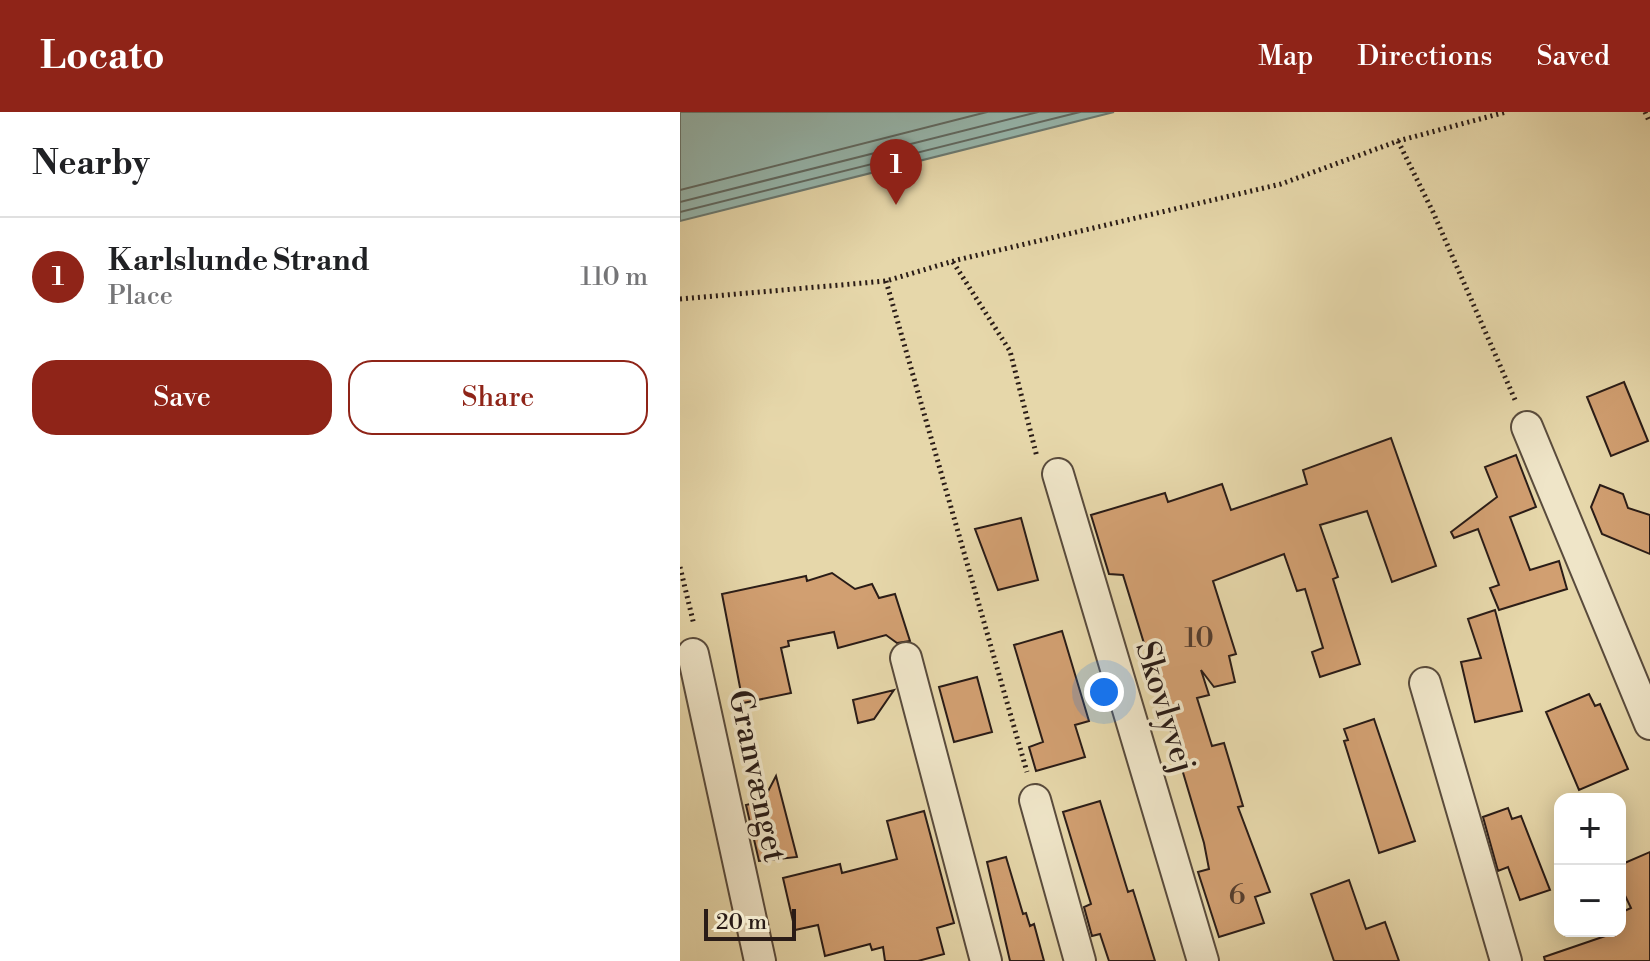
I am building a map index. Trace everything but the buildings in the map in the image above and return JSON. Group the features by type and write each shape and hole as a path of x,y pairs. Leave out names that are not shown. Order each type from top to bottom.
{"street":[{"path":"1527,427 1650,724"},
{"name":"Skovlyvej","path":"1058,474 1203,961"},
{"name":"Granvænget","path":"693,654 760,961"},
{"path":"906,658 986,961"},
{"path":"1425,683 1506,961"},
{"path":"1035,800 1080,961"}],"path":[{"path":"680,299 886,281 953,262 1281,184 1398,141 1506,112"},
{"path":"1645,112 1650,123"},
{"path":"1398,141 1433,212 1527,427"},
{"path":"953,262 1010,351 1041,469 1058,474"},
{"path":"886,281 1035,800"},
{"path":"680,567 697,638 693,654"}],"water":[{"path":"680,112 1114,112 680,221"}],"place":[{"name":"Karlslunde Strand","path":"896,205"}]}
